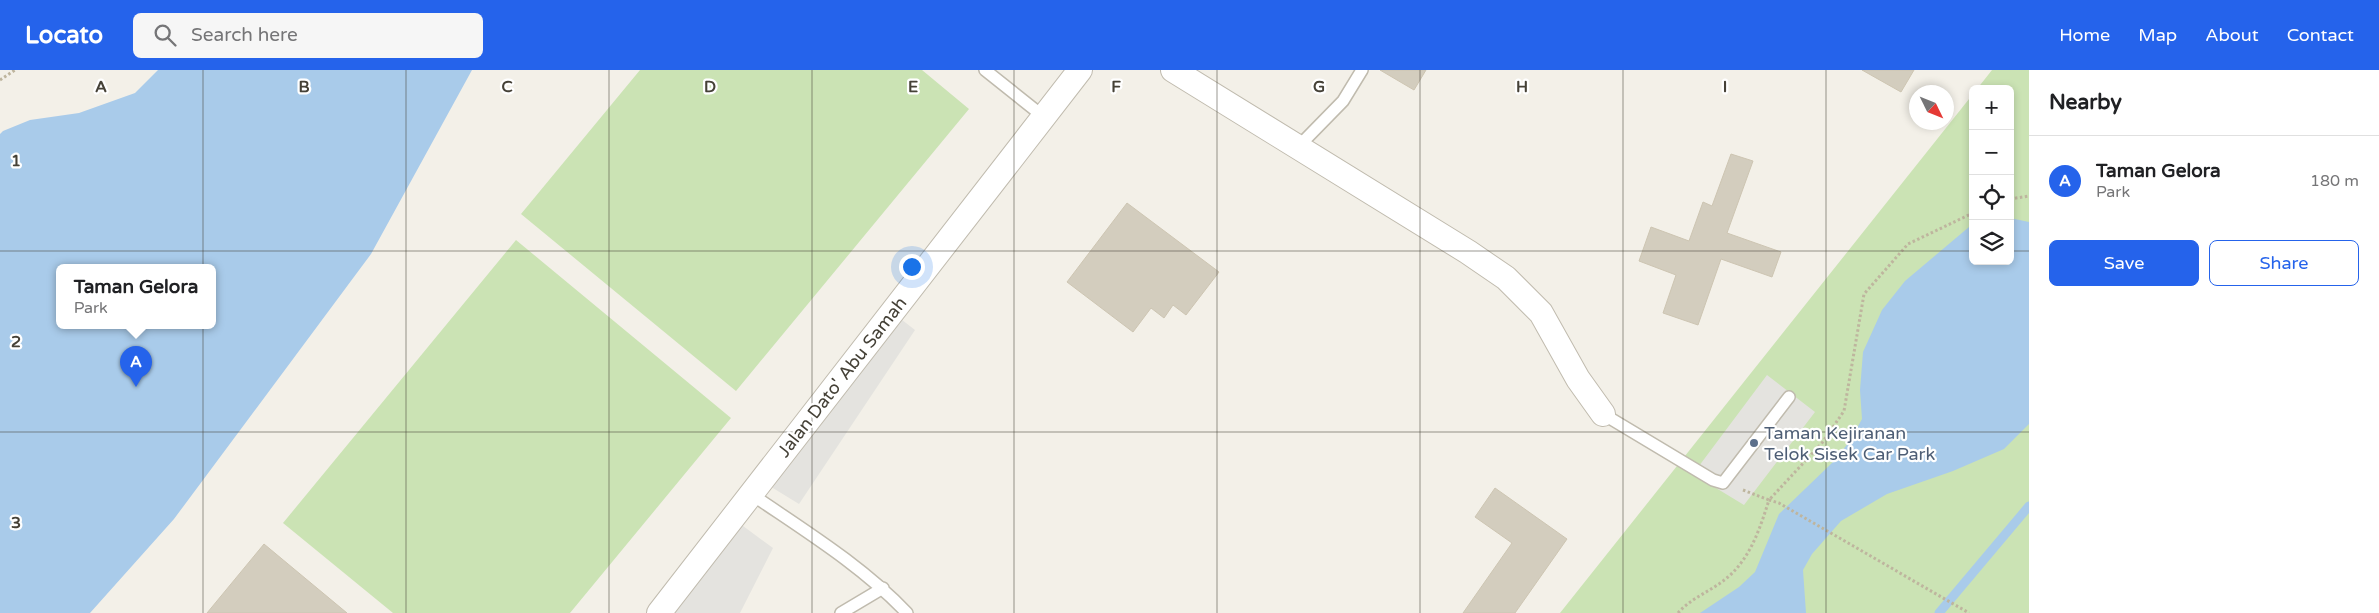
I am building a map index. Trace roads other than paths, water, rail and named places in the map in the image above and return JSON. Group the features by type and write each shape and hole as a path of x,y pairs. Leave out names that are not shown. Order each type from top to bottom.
{"street":[{"name":"Jalan Dato' Abu Samah","path":"659,613 1080,70"},
{"path":"1173,70 1468,252 1506,278 1541,313 1578,379 1603,414"}],"lane":[{"path":"985,70 1044,118"},
{"path":"1298,147 1343,101 1362,70"},
{"path":"1603,414 1713,480 1723,483 1789,397"},
{"path":"751,494 851,563 883,588 907,613"},
{"path":"841,613 883,588"}],"water":[{"path":"158,70 472,70 371,254 174,519 90,613 0,613 0,134 30,120 79,113 135,93"},
{"path":"2014,219 2029,222 2029,424 2004,449 1953,471 1887,494 1841,521 1812,554 1803,570 1806,613 1700,613 1739,587 1755,572 1779,514 1833,462 1850,441 1862,419 1860,390 1863,352 1882,310 1905,281 1969,227 1969,265 2014,265"}],"waterway":[{"path":"1939,613 2029,506"}],"place":[{"name":"Taman Gelora","path":"136,387"},
{"name":"Taman Kejiranan Telok Sisek Car Park","path":"1754,443"}]}
